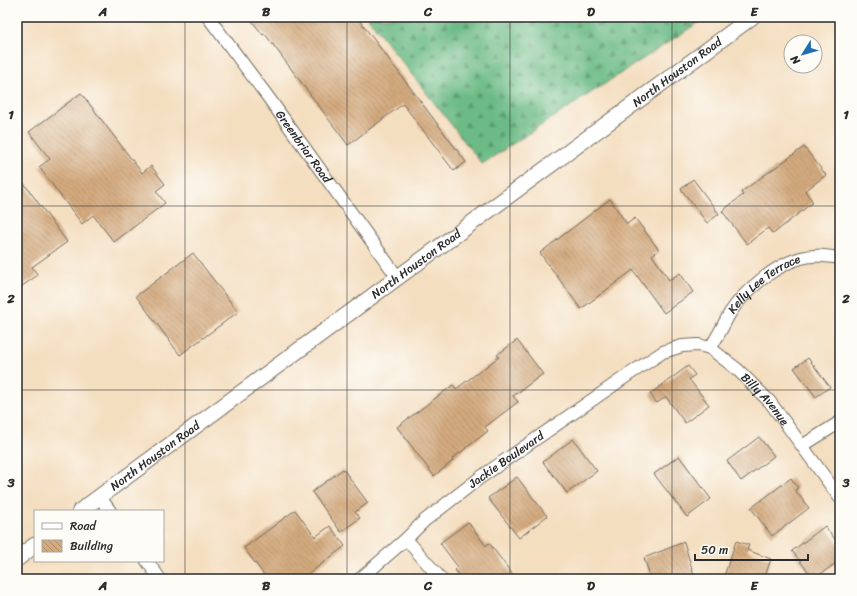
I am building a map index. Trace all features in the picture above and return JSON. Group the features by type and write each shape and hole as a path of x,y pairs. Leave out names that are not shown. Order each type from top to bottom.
{"street":[{"name":"Greenbriar Road","path":"208,17 268,97 398,278"},
{"name":"North Houston Road","path":"81,510 752,17"},
{"name":"Kelly Lee Terrace","path":"710,348 730,314 748,291 766,275 800,258 821,255 840,258"},
{"name":"Jackie Boulevard","path":"360,579 406,539 424,521 481,478 663,352 682,346 698,345 710,348"},
{"name":"Billy Avenue","path":"710,348 738,370 770,402 840,498"},
{"path":"802,446 840,422"},
{"path":"99,496 109,510"},
{"path":"406,539 440,579"},
{"path":"17,559 34,546"},
{"path":"148,562 160,579"}],"green space":[{"path":"367,17 707,17 482,164"}],"building":[{"path":"249,17 357,17 466,162 454,171 403,104 348,145 265,34 263,35"},
{"path":"81,93 142,173 151,166 165,184 156,191 165,203 114,242 93,215 82,224 39,167 50,159 29,132"},
{"path":"804,147 826,175 805,191 813,202 773,234 768,228 747,244 722,211 743,195 741,192"},
{"path":"17,174 67,242 32,267 38,275 22,286 17,279"},
{"path":"693,179 719,214 707,223 681,189"},
{"path":"610,199 627,224 635,218 659,250 652,255 669,280 680,273 693,292 664,313 633,270 581,309 540,253"},
{"path":"193,253 238,312 180,355 136,296"},
{"path":"517,340 543,374 513,396 518,402 485,427 488,431 452,459 453,461 434,476 397,427 453,385 456,389 499,357 497,355"},
{"path":"808,358 830,387 816,397 794,368"},
{"path":"688,366 695,375 689,379 709,405 685,423 666,397 657,403 650,394"},
{"path":"759,437 774,456 741,481 727,461"},
{"path":"573,439 597,471 567,493 543,462"},
{"path":"679,456 711,499 687,517 654,474"},
{"path":"343,469 368,503 355,512 360,518 341,532 312,492"},
{"path":"517,477 547,516 519,538 488,498"},
{"path":"791,478 798,488 795,490 809,508 772,536 751,508"},
{"path":"295,510 315,537 330,526 345,546 302,579 267,579 244,548"},
{"path":"468,522 486,546 489,543 516,579 461,579 455,570 458,567 440,543"},
{"path":"825,526 840,546 840,560 814,579 792,551"},
{"path":"736,541 749,545 747,550 771,559 764,579 723,579"},
{"path":"684,542 695,579 651,579 644,558"}]}
